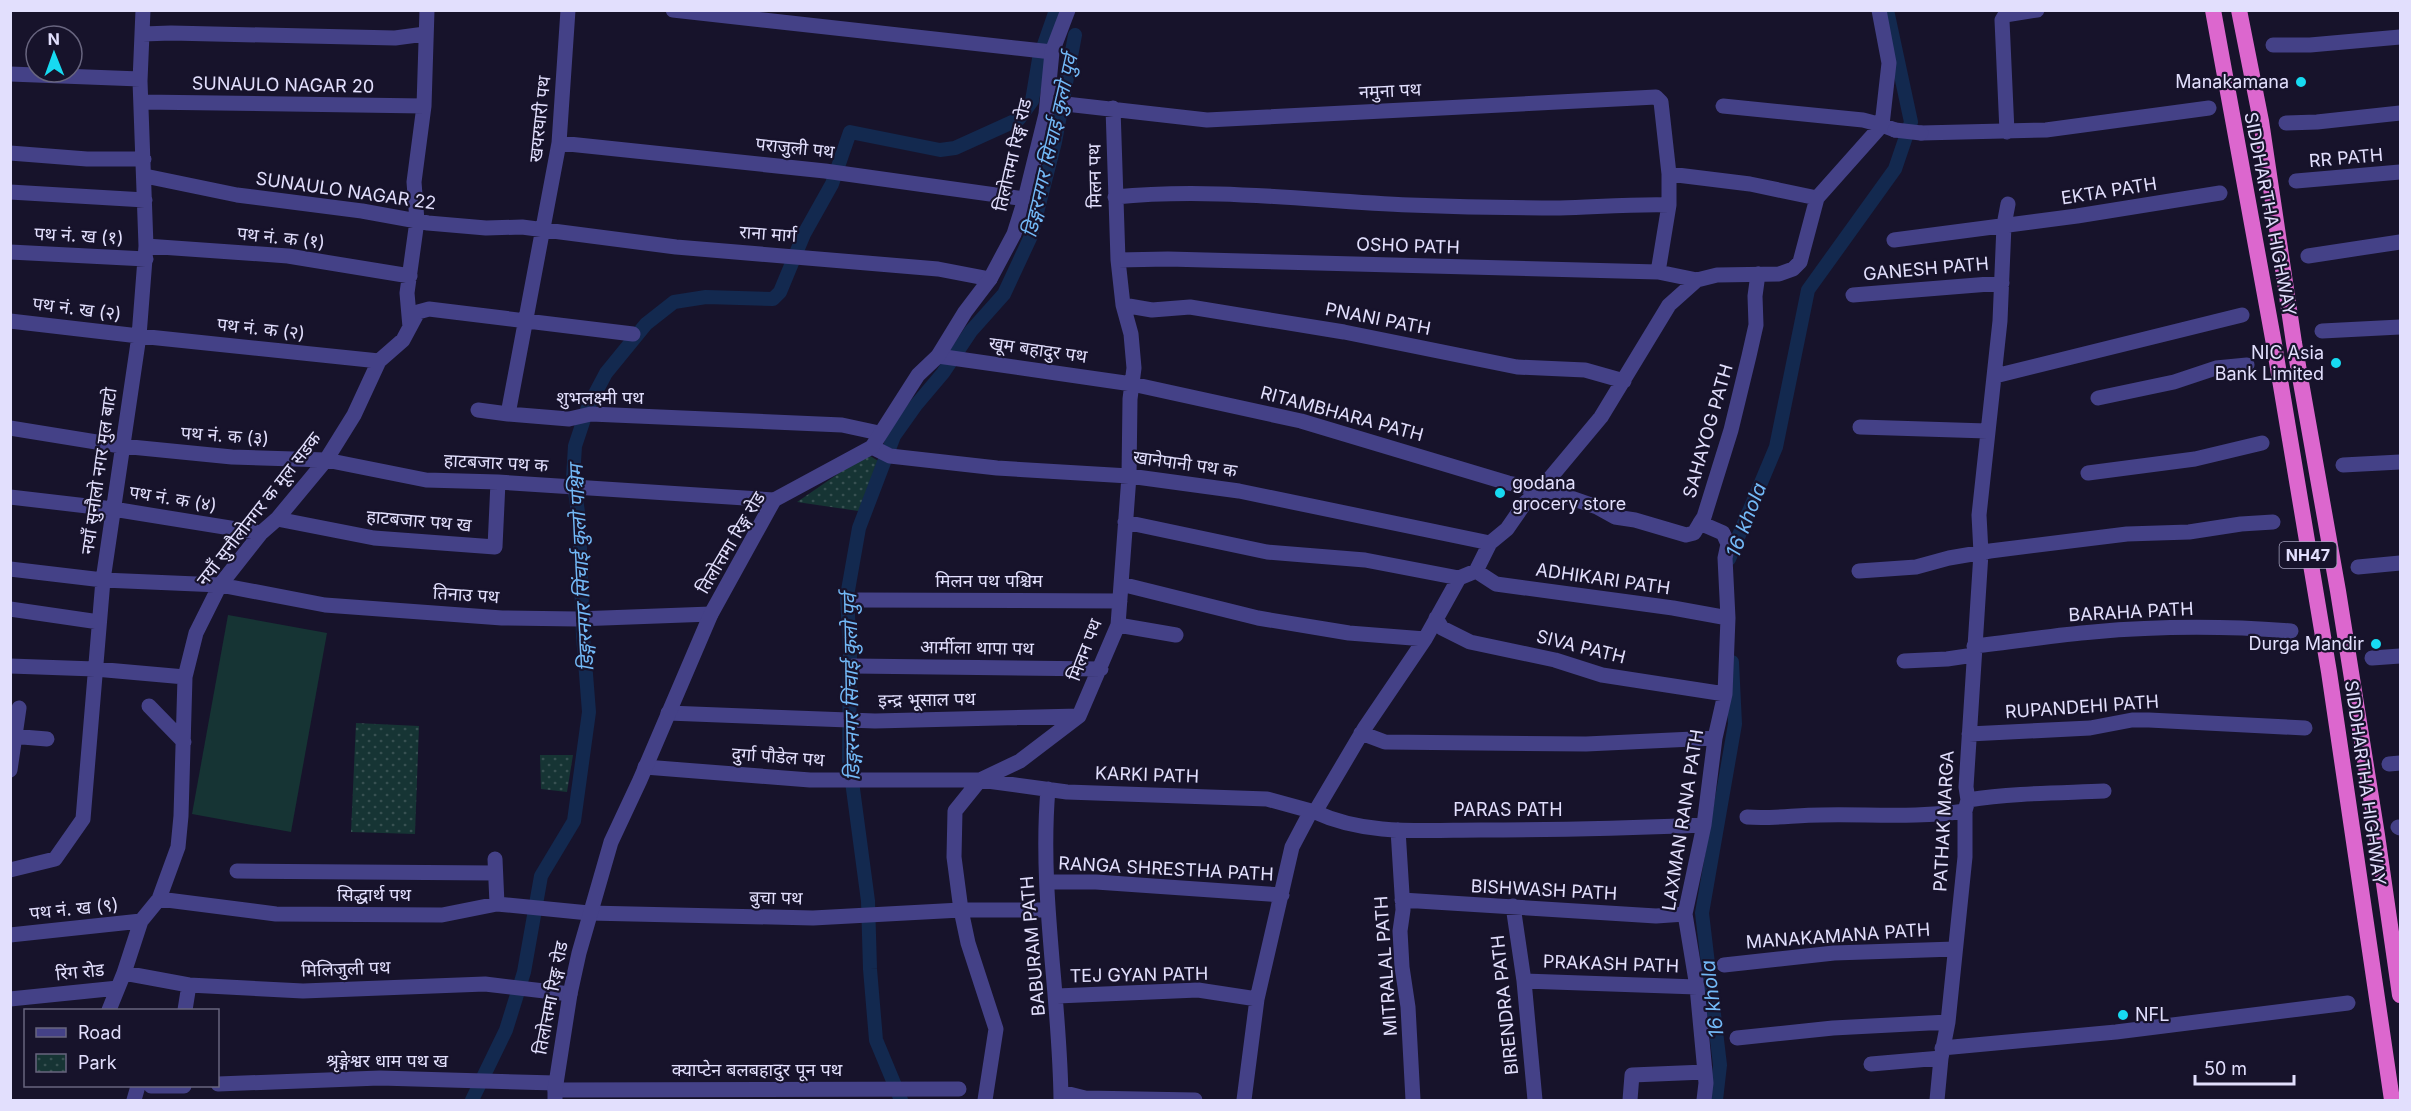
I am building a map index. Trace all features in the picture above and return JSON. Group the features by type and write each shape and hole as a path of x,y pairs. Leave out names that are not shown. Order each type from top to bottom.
{"highway":[{"name":"SIDDHARTHA HIGHWAY","path":"2213,10 2274,344 2327,661 2392,1101"},
{"name":"SIDDHARTHA HIGHWAY","path":"2239,10 2259,110 2294,343 2378,835 2400,995"}],"street":[{"name":"नयाँ सुनौलो नगर मुल बाटो","path":"10,870 55,860 82,819 103,580 138,336 146,252 140,79 143,10"},
{"path":"410,327 407,293 417,221 414,182 424,106 427,10"},
{"name":"खयरघारी पथ","path":"544,230 559,143 568,10"},
{"path":"673,10 1051,52"},
{"name":"तिलोत्तमा रिङ्ग रोड","path":"555,1091 570,994 589,913 611,842 711,614 774,500 872,447 918,375 939,356 965,312 990,279 1014,234 1025,199 1048,102 1051,52 1068,10"},
{"path":"1125,522 1267,552 1365,560 1459,578 1476,571 1490,543 1507,529 1525,503 1540,490 1601,417 1669,305 1697,280 1717,275 1779,274 1793,269 1800,262 1817,198 1888,127 1889,63 1879,10"},
{"path":"2007,132 2002,20 2005,15 2037,10"},
{"path":"143,34 394,38 425,34"},
{"path":"2273,45 2310,45 2400,37"},
{"path":"10,74 140,79"},
{"name":"नमुना पथ","path":"1048,102 1207,120 1656,97 1661,102 1669,174"},
{"name":"SUNAULO NAGAR 20","path":"142,102 424,106"},
{"path":"1723,106 1863,120 1921,133 2046,130 2209,108"},
{"name":"मिलन पथ","path":"985,1101 996,1029 968,944 954,857 956,811 980,780 1020,761 1079,716 1118,625 1128,476 1130,399 1134,368 1131,334 1123,304 1118,260 1113,108"},
{"path":"2286,123 2400,113"},
{"name":"पराजुली पथ","path":"559,143 825,171 1025,199"},
{"path":"10,153 87,159 144,159"},
{"name":"RR PATH","path":"2296,181 2400,172"},
{"path":"1658,272 1669,205 1669,174 1750,184 1817,198"},
{"name":"SUNAULO NAGAR 22","path":"145,177 237,195 417,221 486,228 544,230"},
{"path":"10,192 145,200"},
{"path":"1115,197 1169,193 1269,195 1410,205 1560,208 1639,204 1669,205"},
{"name":"EKTA PATH","path":"1894,240 2077,216 2220,193"},
{"name":"PATHAK MARGA","path":"1937,1101 1941,1053 1948,1022 1965,856 1969,734 1983,549 1979,516 1995,376 2004,225 2008,204"},
{"path":"508,414 544,230"},
{"name":"राना मार्ग","path":"544,230 676,247 938,269 990,279"},
{"path":"2308,256 2400,242"},
{"name":"पथ नं. ख (१)","path":"10,252 146,252"},
{"name":"पथ नं. क (१)","path":"146,252 288,256 410,276"},
{"name":"OSHO PATH","path":"1118,260 1168,259 1658,272 1697,280"},
{"name":"SAHAYOG PATH","path":"1728,618 1725,558 1728,544 1723,533 1700,523 1704,517 1731,430 1756,326 1755,296 1758,274"},
{"name":"GANESH PATH","path":"1853,295 2002,283"},
{"name":"PNANI PATH","path":"1123,304 1152,310 1190,307 1355,334 1517,367 1585,370 1624,381"},
{"path":"379,361 403,340 418,312 429,309 633,334"},
{"path":"1995,376 2242,315"},
{"name":"पथ नं. ख (२)","path":"10,321 138,336"},
{"path":"2322,331 2400,327"},
{"name":"पथ नं. क (२)","path":"138,336 379,361"},
{"name":"खूम बहादुर पथ","path":"939,356 1132,384"},
{"name":"नयाँ सुनौलोनगर क मूल सडक","path":"141,921 159,899 178,847 185,676 196,633 220,585 261,533 277,519 326,460 354,416 379,361"},
{"path":"2098,399 2174,381 2216,368 2247,364"},
{"name":"RITAMBHARA PATH","path":"1132,384 1301,421 1557,493 1597,507 1615,517 1635,520 1686,535 1694,533 1700,523"},
{"name":"शुभलक्ष्मी पथ","path":"478,410 569,419 586,415 842,425 879,433"},
{"path":"1860,427 1987,431"},
{"name":"पथ नं. क (३)","path":"10,428 121,446 232,457 326,460"},
{"path":"2088,473 2195,459 2262,444"},
{"name":"खानेपानी पथ क","path":"872,447 890,456 997,468 1128,476 1239,491 1490,543"},
{"name":"हाटबजार पथ क","path":"326,460 426,480 498,482 774,500"},
{"path":"2343,465 2400,462"},
{"name":"हाटबजार पथ ख","path":"277,519 374,538 495,547 498,482"},
{"name":"पथ नं. क (४)","path":"10,497 113,509 261,533"},
{"path":"1859,571 1916,567 1983,549 2127,534 2188,532 2273,522"},
{"path":"2358,567 2400,563"},
{"name":"तिनाउ पथ","path":"10,569 103,580 220,585 325,605 502,618 582,619 711,614"},
{"name":"ADHIKARI PATH","path":"1476,571 1497,584 1673,608 1728,618"},
{"path":"1244,1101 1257,999 1292,847 1361,733 1425,639 1459,578"},
{"path":"1121,584 1258,618 1349,633 1425,639"},
{"name":"मिलन पथ पश्चिम","path":"859,600 1120,601"},
{"path":"10,609 99,622"},
{"name":"SIVA PATH","path":"1436,618 1442,628 1470,642 1555,660 1602,675 1725,694"},
{"name":"LAXMAN RANA PATH","path":"1704,1101 1705,1072 1697,987 1685,914 1704,825 1715,738 1725,694 1728,618"},
{"path":"1118,625 1176,635"},
{"name":"BARAHA PATH","path":"1904,661 1947,659 1974,651 2092,632 2231,627 2291,631"},
{"path":"2372,658 2400,656"},
{"path":"10,666 95,669 185,676"},
{"name":"आर्मीला थापा पथ","path":"853,666 1101,669"},
{"path":"149,706 184,742"},
{"path":"10,770 19,708"},
{"name":"इन्द्र भूसाल पथ","path":"668,713 848,720 1079,716"},
{"name":"RUPANDEHI PATH","path":"1969,734 2090,728 2149,720 2305,728"},
{"path":"1361,733 1385,742 1586,744 1715,738"},
{"path":"13,737 47,739"},
{"name":"दुर्गा पौडेल पथ","path":"645,767 823,780 980,780"},
{"name":"KARKI PATH","path":"980,780 1067,792 1267,799 1313,811"},
{"name":"BABURAM PATH","path":"1048,789 1044,831 1048,910 1057,996 1061,1096"},
{"path":"1747,817 1768,819 1820,815 1901,816 1967,805 1996,796 2104,791"},
{"name":"PARAS PATH","path":"1313,811 1337,822 1362,828 1398,830 1567,830 1704,825"},
{"name":"MITRALAL PATH","path":"1398,830 1403,910 1400,931 1402,967 1408,1006 1413,1101"},
{"name":"सिद्धार्थ पथ","path":"237,871 495,866 502,904"},
{"name":"RANGA SHRESTHA PATH","path":"1047,882 1096,882 1282,895"},
{"name":"सिद्धार्थ पथ","path":"159,899 276,914 442,915 502,904 589,913"},
{"name":"BISHWASH PATH","path":"1402,900 1656,916 1685,914"},
{"name":"BIRENDRA PATH","path":"1513,906 1524,981 1535,1101"},
{"name":"बुचा पथ","path":"589,913 813,918 962,910 1048,910"},
{"name":"पथ नं. ख (९)","path":"10,935 141,921"},
{"name":"रिंग रोड","path":"10,999 118,988 141,921"},
{"name":"MANAKAMANA PATH","path":"1724,965 1834,953 1955,949"},
{"name":"मिलिजुली पथ","path":"124,973 189,985 303,991 485,984 570,994"},
{"name":"PRAKASH PATH","path":"1524,981 1697,987"},
{"path":"185,1009 189,985"},
{"path":"110,1009 118,988"},
{"name":"TEJ GYAN PATH","path":"1057,996 1198,990 1257,999"},
{"path":"1871,1064 1941,1053 2348,1003"},
{"path":"1737,1038 1948,1022"},
{"path":"1630,1101 1632,1075 1705,1072"},
{"name":"श्रृङ्गेश्वर धाम पथ ख","path":"219,1084 380,1078 481,1081 555,1091"},
{"name":"क्याप्टेन बलबहादुर पून पथ","path":"555,1091 959,1089"},
{"path":"1061,1096 1195,1101"}],"green space":[{"path":"867,454 883,464 865,512 797,502"},
{"path":"228,615 327,633 291,832 192,814"},
{"path":"356,723 419,726 415,834 351,832"},
{"path":"540,755 573,755 567,792 541,789"}],"waterway":[{"name":"डिङ्गरनगर सिंचाई कुलो पश्चिम","path":"472,1100 506,1030 524,972 541,876 574,821 589,712 583,636 579,519 573,478 575,446 588,407 606,373 646,324 674,302 706,297 773,299 780,292 804,234 832,184 850,132 940,150 955,148 1019,119 1032,101 1039,59 1056,10"},
{"name":"16 khola","path":"1729,559 1776,447 1808,290 1895,169 1911,122 1887,10"},
{"name":"डिङ्गरनगर सिंचाई कुलो पुर्व","path":"901,1100 876,1040 870,969 868,901 849,759 850,653 847,596 859,528 894,436 943,373 971,331 1004,294 1031,236 1055,142 1075,35"},
{"name":"16 khola","path":"1716,1100 1720,1065 1702,913 1735,724 1732,662"}],"place":[{"name":"Manakamana","path":"2301,82"},
{"name":"NIC Asia Bank Limited","path":"2336,363"},
{"name":"godana grocery store","path":"1500,493"},
{"name":"Durga Mandir","path":"2376,644"},
{"name":"NFL","path":"2123,1015"}]}
